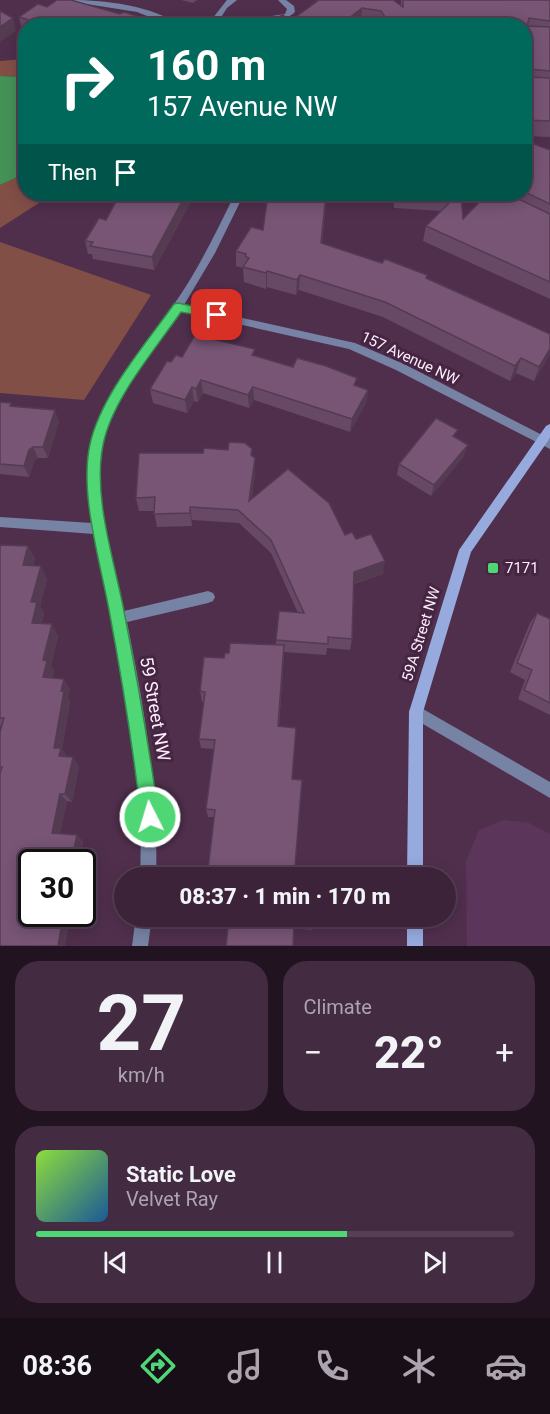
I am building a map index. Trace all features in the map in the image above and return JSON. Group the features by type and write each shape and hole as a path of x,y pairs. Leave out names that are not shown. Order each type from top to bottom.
{"street":[{"path":"74,0 129,8 157,18"},
{"path":"215,18 233,0"},
{"path":"274,18 287,16 291,12 291,8 282,0"},
{"name":"59 Street NW","path":"148,867 150,817 147,781 101,529 94,477 101,427 125,382 178,307 216,243 236,201"},
{"name":"157 Avenue NW","path":"178,307 351,346 392,363 547,438"},
{"name":"59A Street NW","path":"416,867 416,712 465,550 547,438"},
{"path":"0,522 101,529"},
{"path":"119,618 208,597"},
{"path":"416,712 550,790"},
{"path":"140,946 143,927"},
{"path":"415,927 415,946"}],"shaded area":[{"path":"18,60 18,77 0,76 0,61"},
{"path":"0,76 18,77 18,177 0,185"},
{"path":"18,176 18,201 42,201 0,228 0,185"},
{"path":"0,242 151,295 84,400 0,393"},
{"path":"504,820 529,823 550,834 550,946 467,946 466,861 479,830"}],"building":[{"path":"57,0 71,0 143,18 19,17 38,4 47,7"},
{"path":"319,0 393,0 403,7 403,0 550,0 550,21 532,18 386,18 381,11 362,8 349,18 294,18"},
{"path":"0,11 13,18 0,27"},
{"path":"532,26 550,27 550,71 532,69"},
{"path":"532,77 550,78 550,121 532,120"},
{"path":"532,143 550,150 550,204 532,195"},
{"path":"116,201 182,201 152,257 90,246 93,242 85,241 99,218 106,220"},
{"path":"267,201 325,201 321,243 382,263 385,259 427,275 426,278 550,334 550,349 539,367 521,358 515,366 385,302 300,275 297,280 243,267 249,258 245,256 246,254 236,251 251,227 263,230"},
{"path":"451,201 462,201 463,219 480,201 523,201 550,214 550,282 426,226"},
{"path":"195,335 255,349 252,355 293,367 297,358 326,366 357,378 354,385 368,390 352,419 253,387 248,395 201,380 196,389 192,387 185,400 150,389 167,361 171,362 176,355 182,357"},
{"path":"0,402 11,403 10,406 55,410 43,447 33,447 29,450 24,466 0,464"},
{"path":"436,418 458,430 453,436 468,445 434,485 399,464"},
{"path":"229,442 245,443 252,449 251,455 255,458 249,501 288,469 329,503 345,535 352,532 356,539 371,534 385,561 354,572 352,639 328,637 328,644 276,640 279,611 304,613 271,540 238,510 190,507 190,513 154,514 155,497 136,498 139,453 203,453 204,448 228,450"},
{"path":"0,545 28,546 23,565 41,566 31,602 37,602 32,623 52,624 43,660 47,661 43,677 64,679 54,748 61,748 59,756 73,757 65,794 60,794 52,833 77,835 74,849 18,849 18,927 61,927 58,946 0,946 0,773 2,767 0,767 0,732 4,718 0,718"},
{"path":"537,613 550,619 550,703 524,690 532,670 517,663"},
{"path":"230,643 284,645 278,726 296,728 292,779 302,780 295,867 208,867 215,810 206,809 215,740 199,739 205,692 200,691 204,657 224,658 225,653 229,653"},
{"path":"228,927 294,927 293,946 226,946"}],"place":[{"name":"7171","path":"493,568"}],"route":[{"path":"150,817 138,726 97,507 94,465 101,427 111,406 125,382 178,307 217,315"}]}
